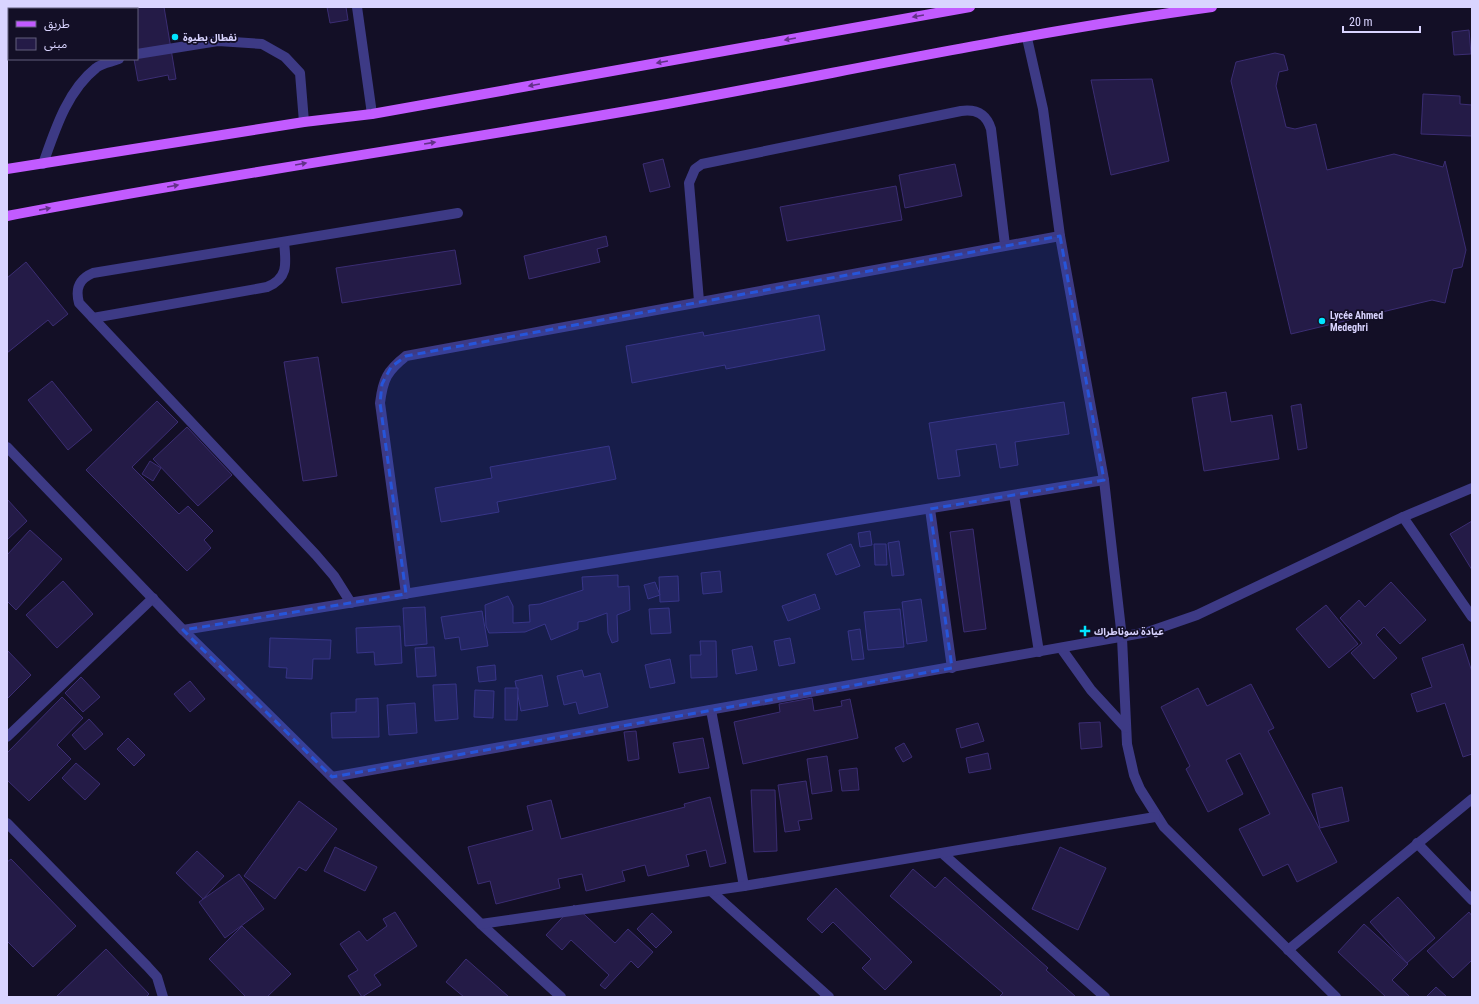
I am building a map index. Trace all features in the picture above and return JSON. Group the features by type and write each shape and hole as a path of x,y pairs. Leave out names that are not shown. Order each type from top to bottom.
{"main road":[{"path":"7,170 304,122 372,114 970,7"},
{"path":"7,216 107,197 666,104 840,70 1212,7"}],"street":[{"path":"357,7 372,114"},
{"path":"1026,38 1043,109 1060,236 1104,480 1122,638 1127,744 1134,775 1155,817 1164,827 1336,997"},
{"path":"138,54 218,40 262,44 285,57 300,73 304,122"},
{"path":"43,164 55,129 74,90 97,67 116,60"},
{"path":"699,301 689,183 695,169 702,164 961,111 977,111 984,115 989,121 1005,245"},
{"path":"351,602 334,576 316,555 79,302 77,295 78,286 86,276 458,213"},
{"path":"406,594 380,403 382,384 392,368 406,356 425,351 1060,236"},
{"path":"94,318 267,287 279,280 283,274 286,260 284,242"},
{"path":"7,447 183,630 481,924 561,997"},
{"path":"183,630 1104,480"},
{"path":"332,777 1122,638 1167,626 1197,615 1402,517 1472,488"},
{"path":"1014,495 1039,652"},
{"path":"930,508 952,668"},
{"path":"1402,517 1472,617"},
{"path":"7,737 153,598"},
{"path":"1061,648 1091,690 1126,728"},
{"path":"711,710 744,886"},
{"path":"1288,950 1472,799"},
{"path":"481,924 744,886 1155,817"},
{"path":"7,823 157,977 163,997"},
{"path":"1417,843 1472,900"},
{"path":"942,853 1105,997"},
{"path":"711,891 828,997"}],"highlighted area":[{"path":"1060,236 1104,480 930,509 952,668 332,777 183,630 406,594 380,403 382,384 391,367 406,356"}],"building":[{"path":"8,7 39,7 39,8"},
{"path":"164,7 176,79 169,80 168,75 138,81 134,60 138,60 138,8 125,8"},
{"path":"327,7 346,7 348,20 330,23"},
{"path":"1469,30 1471,54 1454,55 1452,32"},
{"path":"1275,53 1284,55 1288,70 1279,72 1276,86 1286,127 1295,129 1316,124 1327,170 1394,154 1443,167 1445,161 1466,250 1462,267 1453,269 1445,303 1432,300 1291,334 1231,81 1236,62"},
{"path":"1152,79 1169,161 1111,175 1091,80"},
{"path":"1423,94 1460,96 1460,104 1472,105 1472,136 1421,134"},
{"path":"663,159 670,187 650,192 643,164"},
{"path":"955,164 962,196 905,208 899,175"},
{"path":"896,186 902,220 787,241 780,207"},
{"path":"606,236 608,246 597,249 600,262 529,279 524,256"},
{"path":"455,250 461,284 342,303 336,268"},
{"path":"26,262 68,314 53,326 48,320 7,353 7,278"},
{"path":"819,315 825,350 726,369 725,365 632,383 626,346 703,332 704,336"},
{"path":"318,357 337,476 303,481 284,362"},
{"path":"52,381 92,430 68,450 28,400"},
{"path":"1226,392 1231,422 1272,415 1279,459 1204,471 1192,398"},
{"path":"157,401 178,422 132,467 179,514 188,506 213,531 204,540 211,548 187,571 86,470"},
{"path":"1064,402 1069,434 1015,442 1018,465 1000,468 996,444 956,450 960,476 938,479 929,423"},
{"path":"1301,404 1307,448 1298,450 1291,406"},
{"path":"187,427 232,475 198,506 153,459"},
{"path":"609,446 616,479 497,502 499,512 441,522 435,488 492,478 490,467"},
{"path":"150,461 161,468 153,481 142,474"},
{"path":"7,499 27,521 7,540"},
{"path":"1472,521 1472,570 1450,534"},
{"path":"973,529 986,629 964,632 950,532"},
{"path":"30,530 62,559 16,610 7,601 7,555"},
{"path":"870,531 872,545 860,547 858,533"},
{"path":"899,541 904,575 892,576 888,543"},
{"path":"851,544 860,566 836,575 827,554"},
{"path":"874,544 886,544 887,565 875,565"},
{"path":"720,571 722,592 703,594 701,573"},
{"path":"618,575 618,587 629,586 630,610 617,615 618,641 612,643 608,633 607,613 578,622 578,629 551,640 545,624 525,632 489,633 486,626 485,605 508,596 513,606 513,623 530,622 529,605 540,604 583,590 582,577"},
{"path":"678,576 679,601 660,602 659,577"},
{"path":"63,581 93,614 57,648 26,615"},
{"path":"655,582 660,595 648,599 644,585"},
{"path":"1391,582 1426,620 1400,644 1384,627 1376,635 1397,658 1374,679 1351,653 1362,643 1340,618 1359,600 1365,607"},
{"path":"815,594 820,609 788,621 782,606"},
{"path":"921,599 927,641 907,644 902,602"},
{"path":"1326,605 1358,644 1329,668 1296,629"},
{"path":"425,607 427,644 405,646 403,608"},
{"path":"669,608 671,633 651,634 649,609"},
{"path":"900,609 904,647 868,650 864,612"},
{"path":"482,611 488,646 461,650 459,637 445,639 441,617"},
{"path":"400,626 402,663 375,665 374,652 357,653 356,628"},
{"path":"860,629 864,659 852,660 848,631"},
{"path":"270,638 331,640 330,659 313,659 312,679 286,678 287,668 269,667"},
{"path":"790,638 795,663 779,666 774,641"},
{"path":"700,641 716,641 717,677 691,678 690,655 701,655"},
{"path":"1463,644 1472,672 1472,754 1463,757 1445,703 1417,712 1411,694 1432,687 1422,658"},
{"path":"752,646 757,670 736,674 732,650"},
{"path":"434,647 436,676 417,677 415,648"},
{"path":"7,650 31,675 7,699"},
{"path":"670,659 675,683 650,688 645,665"},
{"path":"495,665 496,680 479,682 477,667"},
{"path":"582,670 584,677 600,673 608,707 579,714 576,702 564,705 557,676"},
{"path":"542,675 548,706 521,711 515,681"},
{"path":"81,677 100,697 83,712 65,693"},
{"path":"190,681 205,699 190,712 174,694"},
{"path":"456,684 458,719 435,721 433,685"},
{"path":"1251,684 1274,728 1268,731 1337,862 1297,882 1288,864 1263,876 1239,829 1270,814 1240,753 1226,760 1243,794 1208,812 1186,769 1190,766 1161,707 1198,688 1207,706"},
{"path":"505,688 518,688 517,720 505,720"},
{"path":"475,690 494,691 493,718 474,717"},
{"path":"62,697 83,718 57,745 71,759 29,801 7,780 7,753"},
{"path":"378,698 379,737 332,738 331,713 356,712 356,699"},
{"path":"812,698 814,711 842,706 841,701 850,699 858,738 743,764 734,722 780,712 779,704"},
{"path":"415,703 417,733 389,735 387,705"},
{"path":"89,719 103,734 85,750 72,735"},
{"path":"1100,722 1102,747 1081,749 1079,723"},
{"path":"978,723 984,741 961,748 956,729"},
{"path":"636,731 639,759 628,761 624,732"},
{"path":"128,738 145,755 134,766 117,749"},
{"path":"703,738 709,768 679,773 673,743"},
{"path":"904,743 912,757 903,762 895,748"},
{"path":"988,753 991,769 969,773 966,758"},
{"path":"827,756 832,791 812,794 807,759"},
{"path":"76,763 100,784 85,800 62,778"},
{"path":"857,768 859,790 842,791 839,770"},
{"path":"806,781 812,819 798,821 800,830 785,832 778,785"},
{"path":"1342,787 1349,821 1320,828 1312,794"},
{"path":"751,790 775,790 777,851 754,852"},
{"path":"710,797 726,863 710,867 706,850 686,855 689,866 648,876 645,865 622,871 625,881 586,891 582,874 558,879 560,888 496,904 490,881 478,884 468,847 533,830 527,806 551,800 561,839 685,807 684,804"},
{"path":"299,801 337,829 306,871 299,867 275,899 244,876"},
{"path":"335,847 377,867 365,891 324,871"},
{"path":"1060,847 1106,868 1078,930 1032,909"},
{"path":"197,851 224,876 203,899 176,873"},
{"path":"11,859 76,926 33,967 7,941 7,862"},
{"path":"913,869 935,888 945,877 1048,968 1046,970 1076,997 999,997 1003,993 890,896"},
{"path":"239,874 264,909 225,938 199,902"},
{"path":"836,888 912,962 885,990 862,968 871,959 833,922 822,933 807,919"},
{"path":"1398,897 1435,938 1407,963 1370,922"},
{"path":"574,905 615,943 628,929 653,952 638,968 631,961 605,989 600,985 609,975 571,940 562,950 546,935"},
{"path":"395,912 417,946 374,975 381,985 362,997 348,976 358,970 340,944 359,931 367,941 387,926 383,919"},
{"path":"1469,912 1472,916 1472,960 1453,978 1427,951"},
{"path":"652,913 672,932 656,948 637,929"},
{"path":"1364,924 1408,964 1392,980 1410,997 1386,997 1338,952"},
{"path":"242,926 291,974 267,997 246,997 209,959"},
{"path":"106,949 149,994 146,997 56,997"},
{"path":"466,959 509,997 464,997 446,982"},
{"path":"1436,987 1447,997 1426,997"}],"place":[{"name":"نفطال بطيوة","path":"175,37"},
{"name":"Lycée Ahmed Medeghri","path":"1322,321"},
{"name":"عيادة سوناطراك","path":"1085,631"}]}
